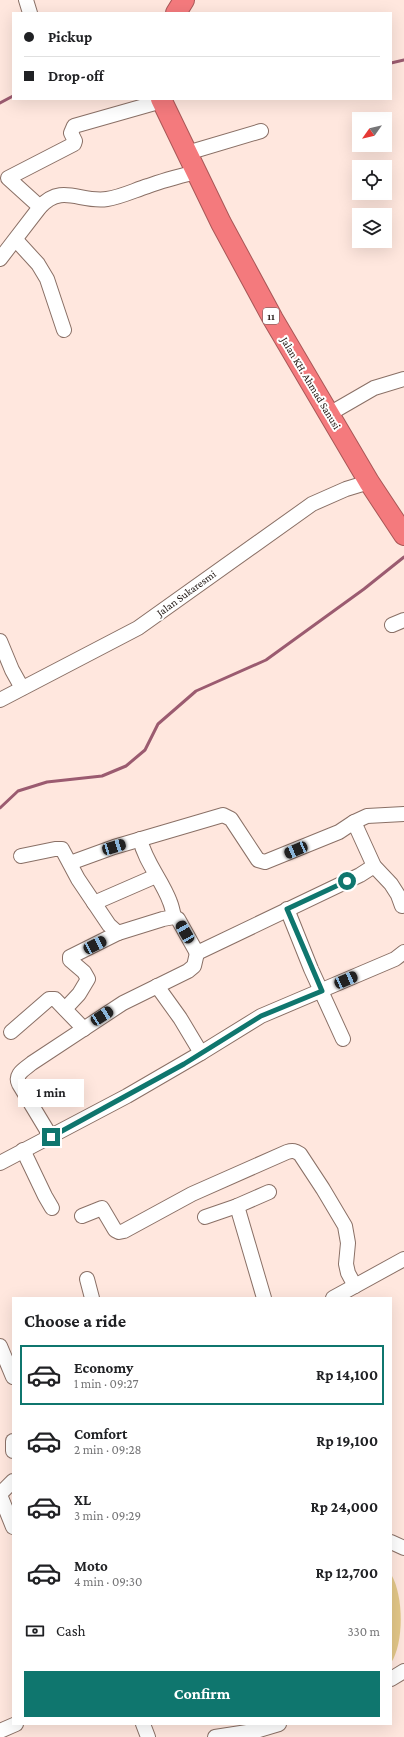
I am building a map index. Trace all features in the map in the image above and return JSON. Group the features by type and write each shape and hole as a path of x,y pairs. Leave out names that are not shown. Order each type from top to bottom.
{"highway":[{"path":"177,12 184,0"},
{"name":"Jalan KH. Ahmad Sanusi","path":"161,100 196,172 258,292 369,482 400,530"}],"street":[{"path":"26,0 30,12"},
{"path":"40,207 8,178 74,144 75,141 71,133 74,126 161,100"},
{"path":"187,153 261,131"},
{"path":"0,259 47,199 60,194 90,199 106,199 196,172"},
{"path":"16,240 38,264 47,279 64,330"},
{"path":"329,414 374,388 404,379"},
{"name":"Jalan Sukaresmi","path":"0,700 138,628 307,507 346,489 369,482"},
{"path":"0,641 12,670 22,688"},
{"path":"70,863 140,839 223,815 231,819 258,860 265,862 339,832 354,822 367,816 404,814"},
{"path":"354,822 374,866 391,884 398,894 404,908"},
{"path":"51,1137 19,1084 17,1078 19,1074 32,1063 123,1003 191,969 196,964 197,953 178,919 174,917 170,902 142,847 140,839"},
{"path":"21,856 60,848 64,851 78,879 109,925 118,933"},
{"path":"197,953 360,875 374,866"},
{"path":"94,903 156,876"},
{"path":"287,909 343,1039"},
{"path":"65,1009 79,994 88,979 84,972 70,960 70,957 118,933 174,917"},
{"path":"0,1164 202,1053 261,1016 322,991 395,958 404,952"},
{"path":"157,986 180,1018 202,1053"},
{"path":"11,1032 49,999 55,999 84,1029"},
{"path":"23,1150 52,1208"},
{"path":"82,1216 102,1208 115,1230 119,1232 124,1231 192,1194 287,1152 292,1150 296,1151 300,1154 324,1189 344,1226 348,1243 346,1264 355,1286"},
{"path":"204,1217 237,1206 269,1192"},
{"path":"237,1206 264,1297"},
{"path":"335,1297 404,1259"},
{"path":"87,1278 92,1297"},
{"path":"0,1346 12,1375"},
{"path":"12,1482 0,1495 12,1525"},
{"path":"392,1542 404,1548"},
{"path":"392,1678 404,1671"},
{"path":"0,1731 14,1725"},
{"path":"143,1725 148,1737"},
{"path":"215,1737 276,1729"}],"shaded area":[{"path":"392,1576 398,1594 401,1619 398,1644 392,1661"}],"waterway":[{"path":"392,63 404,60"},
{"path":"0,103 12,97"},
{"path":"0,808 18,791 47,782 102,776 126,766 145,750 158,724 196,691 266,660 364,589 404,557"}],"route":[{"path":"51,1137 184,1064 253,1020 275,1009 322,991 311,969 287,909 347,881"}]}
